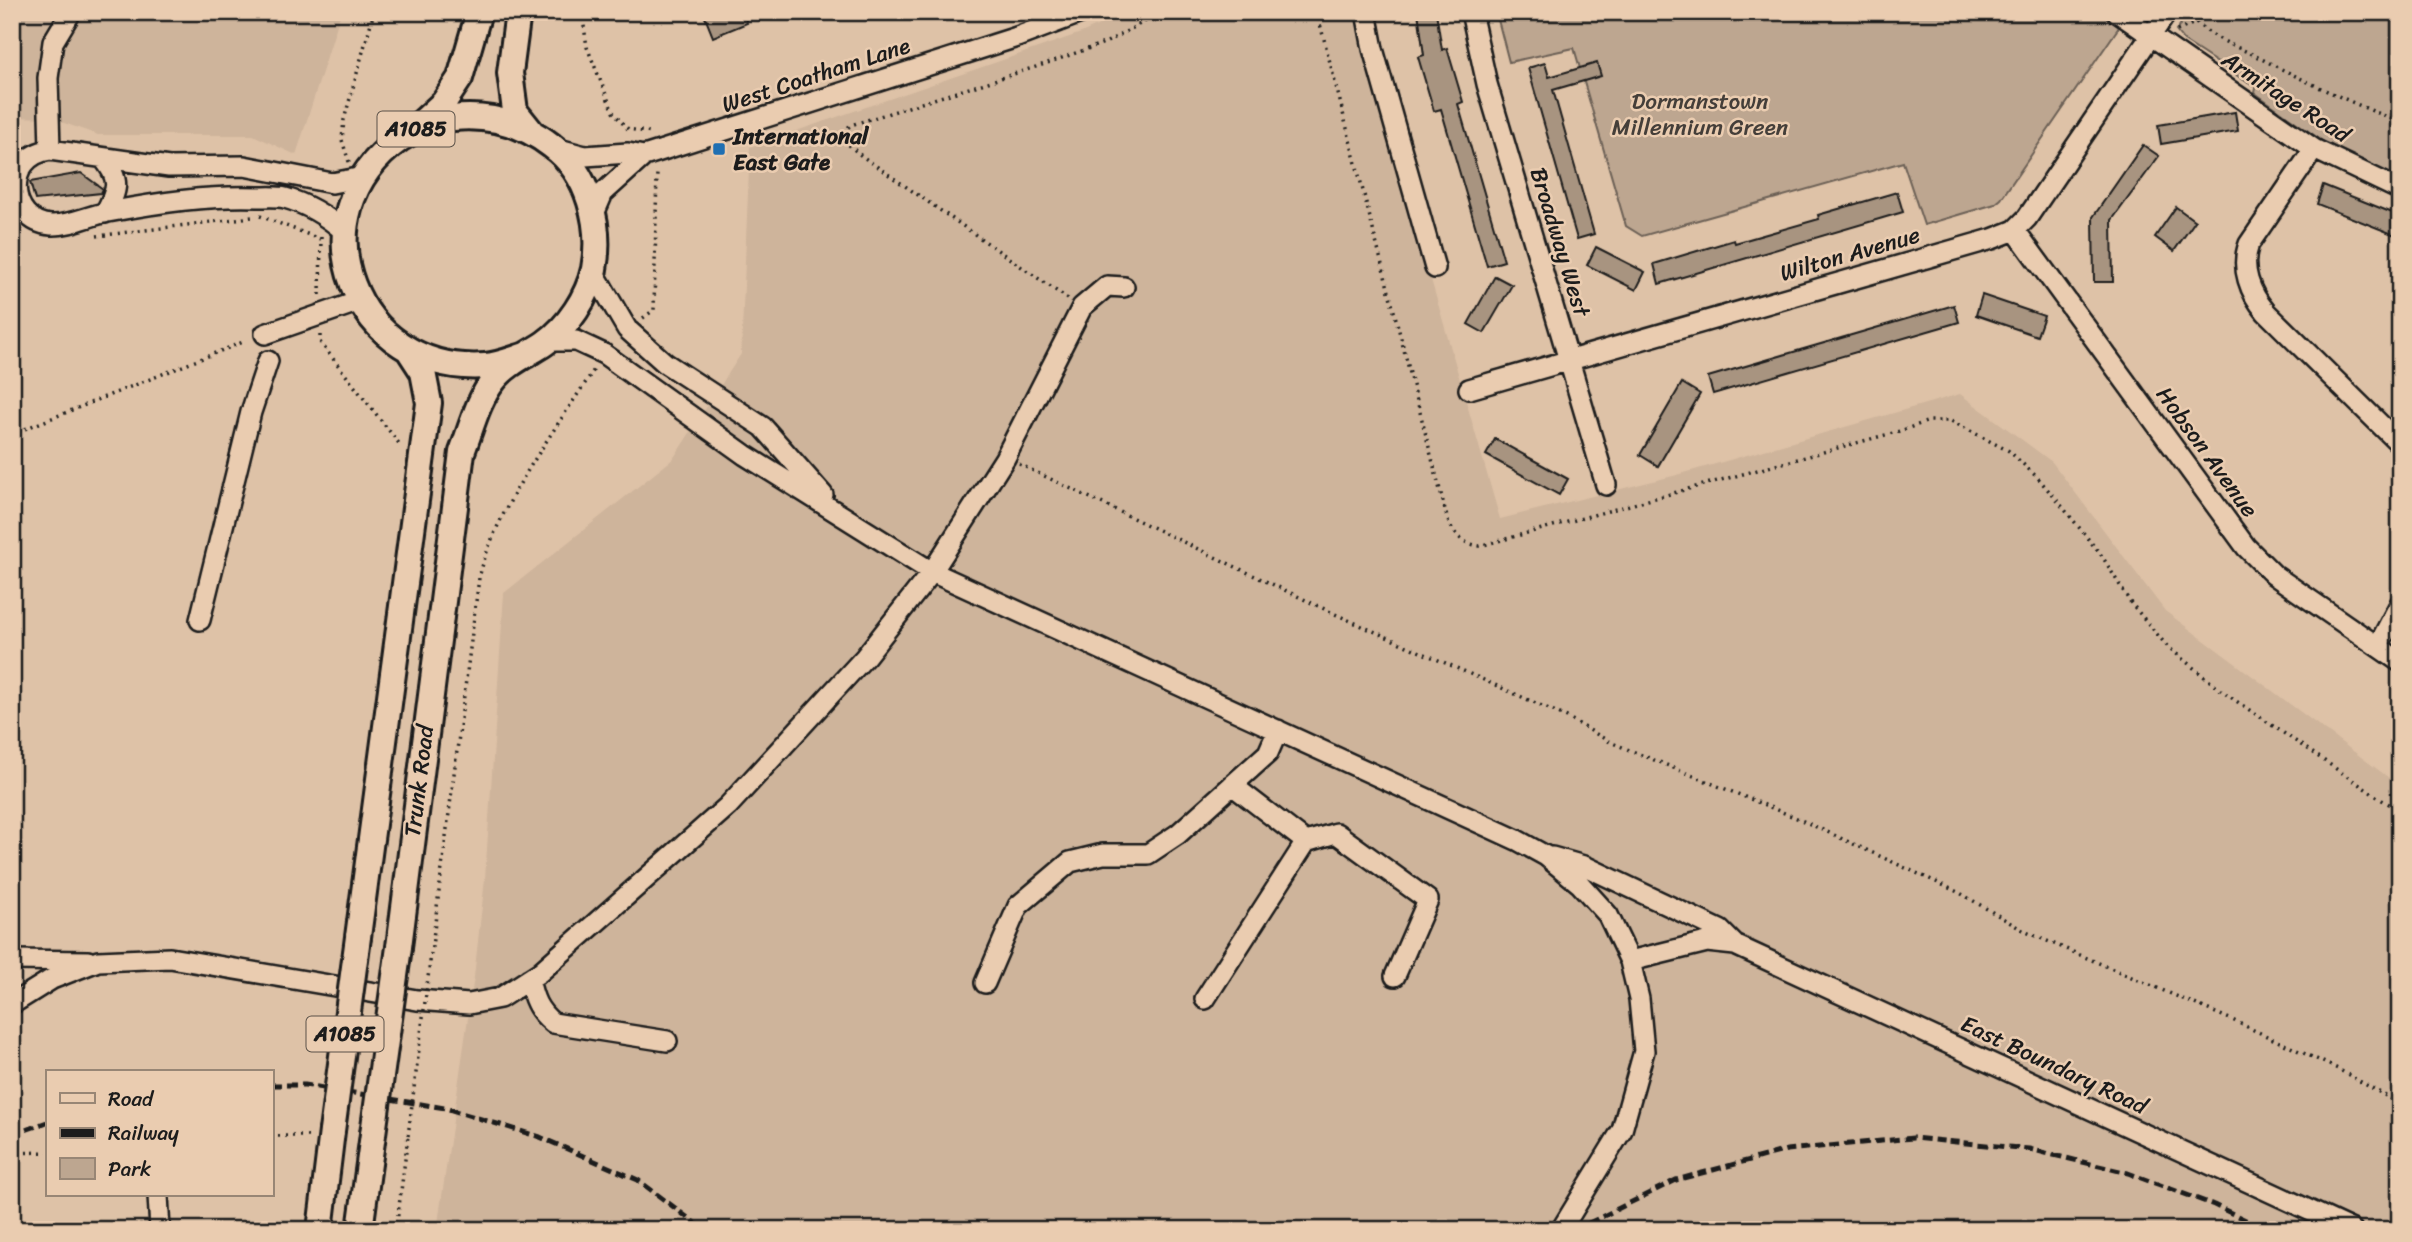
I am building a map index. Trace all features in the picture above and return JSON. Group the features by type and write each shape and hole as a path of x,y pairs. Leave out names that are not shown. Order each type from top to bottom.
{"main road":[{"name":"A1085","path":"479,12 460,78 444,102 414,130 385,150 363,177 351,203 345,232 348,267 360,302 373,321 390,338 410,352 447,365 461,366 487,366 526,355 548,341 568,321 583,298 593,271 597,243 594,214 585,189 572,167 555,148 533,132 514,111 510,73 518,12"},
{"name":"A1085","path":"414,130 443,119 474,116 504,120 533,132"},
{"name":"Trunk Road","path":"320,1230 323,1134 358,937 429,403 423,372 410,352"},
{"name":"Trunk Road","path":"360,1230 462,452 486,391 495,378 526,355"}],"street":[{"path":"50,150 48,78 51,54 53,42 71,12"},
{"name":"West Coatham Lane","path":"555,148 585,156 651,154 1017,37 1083,12"},
{"path":"1366,12 1373,49 1435,268"},
{"name":"Broadway West","path":"1471,12 1487,83 1606,485"},
{"name":"Armitage Road","path":"2117,12 2314,149 2400,190"},
{"path":"2015,230 2027,218 2167,12"},
{"path":"2314,149 2249,244 2245,262 2248,279 2254,296 2266,312 2400,444"},
{"path":"37,222 20,204 15,182 18,165 40,152 50,150 169,167 244,166 332,183 363,177"},
{"name":"West Coatham Lane","path":"594,214 603,193 651,154"},
{"path":"103,158 114,172 115,194 105,213"},
{"path":"12,216 52,225 105,213 234,196 284,198 326,215 345,232"},
{"name":"Wilton Avenue","path":"1469,389 1992,239 2015,230"},
{"name":"Hobson Avenue","path":"2015,230 2246,547 2274,575 2400,662"},
{"path":"593,271 627,329 665,363 763,427 838,512"},
{"path":"12,960 170,958 417,1000 470,1004 500,998 529,979 728,806 865,657 932,572 1005,458 1082,307 1107,286 1124,287"},
{"path":"265,334 360,302"},
{"path":"548,341 576,341 604,354 745,455 932,572 1517,840 1546,856 1580,884 1608,915 1630,961 1639,999 1644,1051 1622,1130 1561,1230"},
{"path":"200,620 251,412 268,361"},
{"path":"2378,646 2400,604"},
{"path":"985,983 1018,906 1070,862 1103,854 1148,854 1178,834 1268,752 1278,730"},
{"path":"1232,785 1306,842"},
{"path":"1205,999 1306,842 1336,833 1428,900 1395,976"},
{"path":"1546,856 1587,867 1611,878 1720,930 1735,945"},
{"path":"1630,961 1707,942 1735,945"},
{"name":"East Boundary Road","path":"1735,945 2352,1230"},
{"path":"12,1004 52,979 98,961"},
{"path":"529,979 534,1002 553,1023 667,1041"},
{"path":"158,1196 160,1230"}],"path":[{"path":"342,140 344,120 374,12"},
{"path":"582,12 587,47 613,113 628,129 654,133 651,154 654,310 627,329"},
{"path":"1082,307 1045,285 859,155 848,144 846,129 851,125 1107,42 1162,12"},
{"path":"1317,12 1448,522 1456,536 1465,544 1480,546 1929,421 1951,421 2009,452 2038,478 2102,556 2145,621 2192,669 2382,800 2393,806 2400,806"},
{"path":"2151,36 2179,30 2219,12"},
{"path":"2270,12 2287,15 2299,12"},
{"path":"2196,22 2206,31 2334,95 2400,122"},
{"path":"95,236 260,216 320,239"},
{"path":"320,248 320,342 402,447"},
{"path":"12,434 243,342"},
{"path":"396,1230 478,578 486,550 504,512 604,354"},
{"path":"1005,458 1335,614 1567,717 1609,742 1799,819 1960,893 2026,932 2326,1063 2400,1104"},
{"path":"273,1136 323,1134"},
{"path":"12,1153 46,1152"}],"shaded area":[{"path":"12,12 341,12 296,155 253,135 98,135 50,118 12,117"},
{"path":"1128,12 1354,12 1500,519 1677,475 1960,394 2052,462 2165,611 2400,786 2400,1230 437,1230 474,977 485,879 504,593 673,459 741,354 750,147 1081,33"}],"green space":[{"name":"Dormanstown Millennium Green","path":"1496,12 2098,12 2119,27 1995,204 1924,225 1903,162 1642,236 1626,226 1574,48 1509,62"},
{"path":"2189,12 2400,12 2400,179 2328,145 2255,93 2256,88 2184,41 2176,31"}],"building":[{"path":"703,12 743,12 747,23 713,37"},
{"path":"1418,12 1436,12 1442,50 1447,48 1463,102 1458,104 1504,261 1487,266 1441,109 1434,111 1418,57 1424,55"},
{"path":"1545,63 1549,77 1597,63 1601,76 1553,90 1594,234 1577,239 1528,68"},
{"path":"2235,112 2238,131 2161,144 2158,125"},
{"path":"2143,145 2159,156 2112,220 2113,282 2094,282 2093,217"},
{"path":"81,173 103,189 101,193 35,200 30,182"},
{"path":"2323,185 2400,216 2400,237 2317,204"},
{"path":"1897,192 1903,212 1659,284 1654,264 1734,240 1735,243 1819,219 1818,215"},
{"path":"2176,207 2195,221 2174,251 2155,237"},
{"path":"1596,247 1645,272 1636,290 1587,265"},
{"path":"1495,276 1512,285 1484,333 1468,324"},
{"path":"1982,295 2044,316 2037,336 1976,315"},
{"path":"1954,305 1959,322 1713,394 1708,377"},
{"path":"1682,383 1700,394 1658,466 1640,455"},
{"path":"1495,439 1568,479 1559,495 1486,455"}],"railway":[{"path":"273,1085 305,1085 445,1108 540,1137 638,1180 704,1230"},
{"path":"12,1135 46,1122"},
{"path":"1575,1230 1676,1180 1787,1150 1913,1138 2029,1149 2128,1173 2214,1205 2267,1230"}],"place":[{"name":"International East Gate","path":"719,149"}]}
